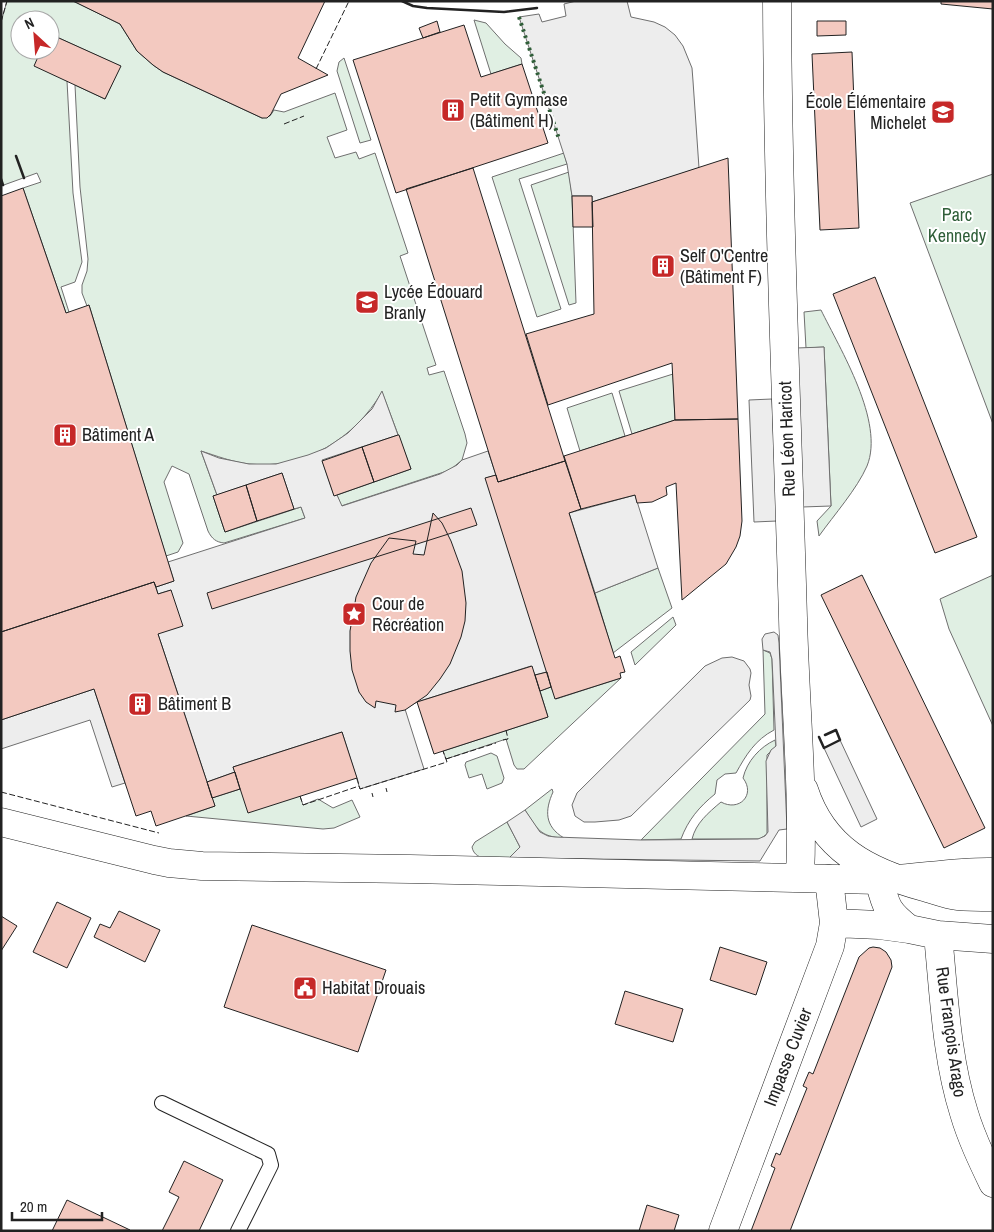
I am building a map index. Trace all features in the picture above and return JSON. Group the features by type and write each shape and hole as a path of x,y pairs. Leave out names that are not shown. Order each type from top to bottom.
{"street":[{"name":"Rue Léon Haricot","path":"777,1 782,298 800,769 800,878"},
{"path":"800,769 810,807 823,830 831,839 862,862 881,873 888,880 956,896 993,897"},
{"path":"1,822 161,862 202,866 888,880 972,871 993,872"},
{"name":"Impasse Cuvier","path":"723,1231 830,946 834,923 828,879"},
{"path":"888,880 888,909 892,915 909,929"},
{"path":"834,923 870,924 938,935 993,939"},
{"name":"Rue François Arago","path":"938,935 954,1070 964,1112 978,1154 993,1183"}],"lane":[{"path":"162,1103 268,1154 271,1165 238,1231"}],"green space":[{"path":"7,1 73,1 120,24 137,51 163,72 262,118 270,116 274,110 284,112 335,93 347,130 327,137 335,158 356,152 359,159 375,153 408,253 400,256 436,365 427,368 429,375 444,371 465,434 467,443 462,460 450,470 341,506 337,495 411,469 382,392 358,424 343,437 309,456 290,462 270,465 249,464 201,451 217,495 213,496 225,532 301,507 305,518 224,543 219,542 208,531 189,474 172,466 164,482 183,543 178,552 166,556 89,305 87,306 82,293 88,259 80,187 75,85 105,99 120,66 60,39 60,10 10,10 10,60 49,60 67,81 73,193 82,262 75,282 61,287 69,312 66,313 23,188 41,182 37,173 1,186 1,22"},
{"path":"474,20 486,23 521,58 522,64 491,74"},
{"path":"344,58 371,140 360,143 337,71 339,62"},
{"path":"564,153 567,164 519,179 561,309 537,317 492,177"},
{"path":"569,172 572,196 576,303 569,305 531,185"},
{"name":"Parc Kennedy","path":"993,174 993,424 910,203"},
{"path":"821,310 858,386 870,429 871,448 863,475 819,536 817,521 831,506 824,347 806,348 804,312"},
{"path":"673,374 675,420 632,434 619,391"},
{"path":"612,393 625,436 580,451 567,408"},
{"path":"658,568 672,608 613,653 595,593"},
{"path":"993,575 993,726 949,629 940,599"},
{"path":"673,617 676,625 635,665 631,652"},
{"path":"763,650 770,653 772,659 774,730 761,738 752,748 736,773 725,774 717,780 715,794 695,814 681,839 641,840 765,714"},
{"path":"621,678 524,769 517,769 514,765 506,739 446,759 443,751 548,717 540,691 551,687 556,699"},
{"path":"775,740 776,746 767,755 767,834 760,839 692,839 707,814 721,802 734,805 744,800 748,790 743,778 751,760 764,746"},
{"path":"491,753 497,756 504,778 502,783 487,789 482,774 469,778 465,765 466,762"},
{"path":"240,789 300,796 303,805 318,799 333,808 352,800 360,817 334,828 323,829 186,816 215,806 212,798"},
{"path":"552,789 548,817 553,828 564,838 544,834 525,810"},
{"path":"507,822 520,847 509,858 482,858 474,852 472,847 475,842"}],"shaded area":[{"path":"576,1 627,1 631,17 654,22 665,27 675,35 683,46 692,68 699,168 592,202 592,196 572,196 567,164 519,17 539,14 542,22 566,16 564,4"},
{"path":"824,347 831,506 802,507 796,348"},
{"name":"Cour de Récréation","path":"382,391 398,435 322,460 334,495 337,495 342,506 440,474 457,465 462,460 488,451 496,475 486,478 547,672 535,675 531,666 417,702 405,709 424,769 360,789 342,732 233,767 235,772 207,782 158,634 171,590 158,594 156,587 174,581 168,562 305,518 301,507 294,509 282,473 217,495 201,451 219,458 249,464 276,464 308,455 326,448 348,433 372,409"},
{"path":"772,399 777,521 754,522 749,400"},
{"path":"635,495 658,568 595,593 569,513"},
{"path":"774,632 778,635 779,643 787,829 779,830 760,861 509,858 520,847 507,822 525,810 540,832 555,837 641,840 758,839 765,836 768,832 766,761 771,750 776,746 772,659 770,652 763,650 762,639 765,634"},
{"path":"732,657 744,661 750,669 750,700 631,816 619,820 584,822 575,816 572,805 577,793 705,666 722,658"},
{"path":"94,689 125,783 112,787 90,720 1,749 1,720"},
{"path":"840,740 877,819 861,827 824,748"}],"building":[{"path":"73,1 325,1 298,58 328,75 281,94 271,114 267,118 262,118 163,72 137,51 120,24"},
{"path":"941,1 993,1 993,9 941,4"},
{"path":"437,21 440,32 423,38 419,28"},
{"path":"817,21 846,21 846,35 817,36"},
{"name":"Petit Gymnase (Bâtiment H)","path":"464,25 481,77 522,64 548,143 396,193 353,60"},
{"path":"60,39 121,66 105,99 34,66 37,60 60,60"},
{"path":"852,52 859,228 820,230 812,54"},
{"name":"Self O'Centre (Bâtiment F)","path":"728,158 738,419 675,420 672,363 548,405 526,334 594,314 592,202"},
{"path":"473,168 565,461 498,482 406,189"},
{"name":"Bâtiment A","path":"23,188 66,313 89,305 174,581 156,587 154,582 1,632 1,196"},
{"path":"572,196 592,196 593,227 573,227"},
{"path":"875,277 977,537 935,553 833,294"},
{"path":"738,419 742,521 740,536 726,564 682,600 676,483 666,487 667,495 652,502 637,503 635,495 581,509 564,456 675,420"},
{"path":"399,435 411,469 374,482 362,447"},
{"path":"362,447 374,482 334,496 322,461"},
{"path":"565,461 581,509 569,513 615,658 620,656 625,672 620,673 621,678 555,699 485,478 496,475 498,482"},
{"path":"282,473 294,509 257,521 246,485"},
{"path":"246,485 257,521 225,532 213,496"},
{"path":"471,508 477,525 212,609 207,593"},
{"path":"433,513 442,523 451,541 462,571 466,603 465,621 461,637 450,664 427,695 405,710 395,712 396,705 376,701 375,708 366,702 359,692 352,670 350,631 356,597 371,563 389,538 416,541 413,554 424,555"},
{"path":"862,575 985,828 944,848 821,595"},
{"name":"Bâtiment B","path":"154,582 158,594 171,590 183,626 158,634 215,806 156,826 151,811 136,816 94,689 1,720 1,632"},
{"path":"532,666 548,717 434,754 417,702"},
{"path":"547,672 551,687 540,691 535,675"},
{"path":"342,732 357,778 248,813 233,767"},
{"path":"235,772 240,789 212,798 207,782"},
{"path":"57,902 91,918 67,968 33,952"},
{"path":"119,911 160,930 145,962 94,937 100,924 110,928"},
{"path":"1,916 17,926 1,951"},
{"name":"Habitat Drouais","path":"252,925 386,970 358,1052 224,1007"},
{"path":"720,947 767,962 756,995 710,980"},
{"path":"869,948 880,948 886,952 891,960 892,967 790,1231 751,1231 775,1168 771,1166 776,1153 780,1155 807,1088 803,1086 809,1072 813,1074 859,957"},
{"path":"625,991 683,1009 673,1042 615,1024"},
{"path":"184,1161 223,1180 199,1231 162,1231 179,1197 169,1192"},
{"path":"67,1200 130,1230 52,1231"},
{"path":"647,1205 679,1215 674,1231 639,1231"}],"hedge":[{"path":"519,17 559,139"}],"fence":[{"path":"1,22 7,1"},
{"path":"316,69 349,1"},
{"path":"284,124 304,116"},
{"path":"503,740 508,739 506,730"},
{"path":"446,759 496,743"},
{"path":"357,778 360,789 447,762 443,751"},
{"path":"300,796 303,805 359,786"},
{"path":"386,788 387,792"},
{"path":"1,792 159,833"},
{"path":"372,793 373,797"}],"wall":[{"path":"402,1 413,6 427,8 504,12 537,8"},
{"path":"16,156 24,178"},
{"path":"1,179 3,185"},
{"path":"819,737 824,748 840,740 836,730 825,735"}],"place":[{"name":"Petit Gymnase (Bâtiment H)","path":"453,110"},
{"name":"École Élémentaire Michelet","path":"943,112"},
{"name":"Self O'Centre (Bâtiment F)","path":"663,266"},
{"name":"Lycée Édouard Branly","path":"367,302"},
{"name":"Bâtiment A","path":"65,435"},
{"name":"Cour de Récréation","path":"354,614"},
{"name":"Bâtiment B","path":"140,704"},
{"name":"Habitat Drouais","path":"305,988"}]}
